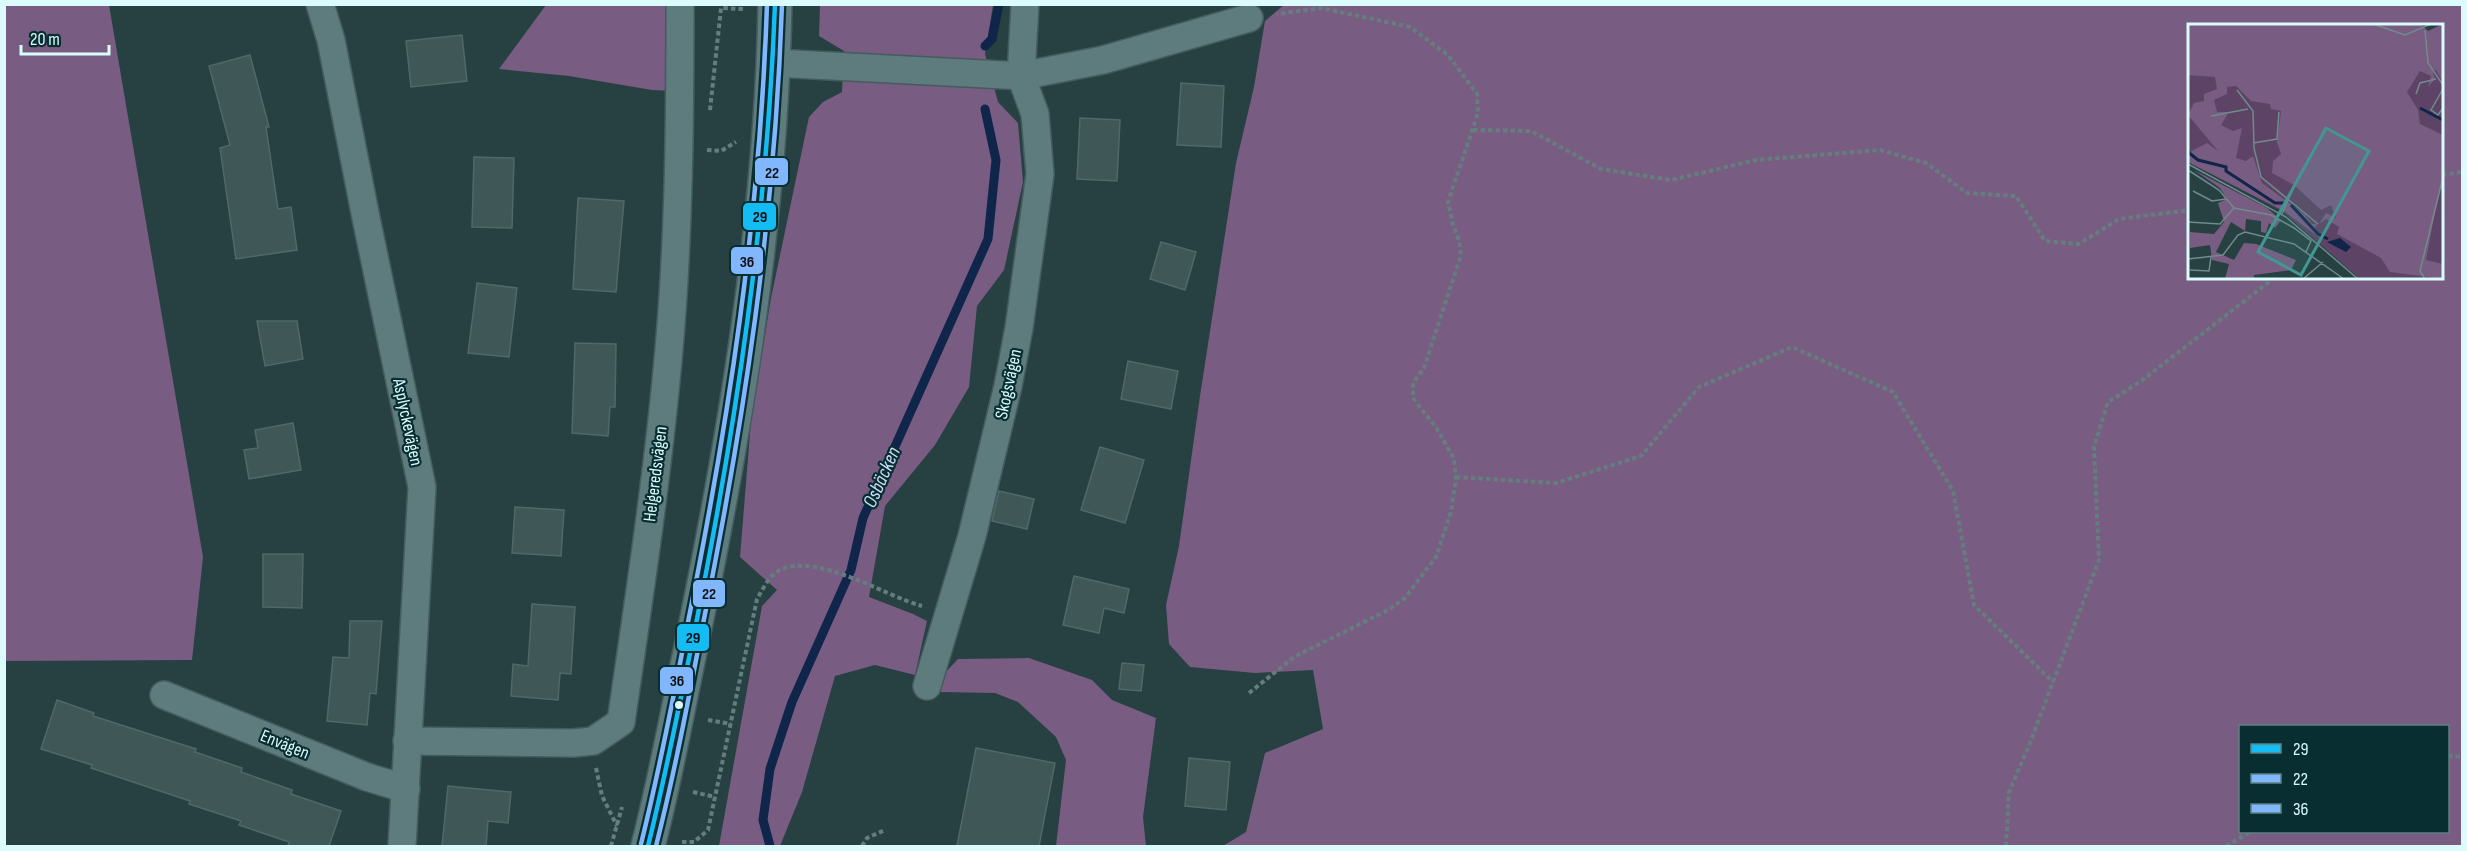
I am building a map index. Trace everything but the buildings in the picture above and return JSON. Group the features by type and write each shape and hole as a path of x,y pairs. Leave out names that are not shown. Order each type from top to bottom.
{"street":[{"name":"Asplyckevägen","path":"320,4 331,40 422,487 402,846"},
{"name":"Helgeredsvägen","path":"407,741 573,743 593,741 621,722 654,492 669,347 680,117 680,4"},
{"path":"648,846 707,569 732,435 748,327 768,144 774,63 775,4"},
{"name":"Skogsvägen","path":"927,686 947,613 972,536 1008,386 1040,174 1035,114 1021,76 1025,4"},
{"path":"774,63 1021,76 1103,60 1249,18"},
{"name":"Envägen","path":"164,695 367,777 406,789"}],"path":[{"path":"680,117 710,117 721,8 747,10 747,4"},
{"path":"1249,18 1321,8 1410,27 1448,55 1478,94 1479,112 1448,202 1461,255 1424,368 1413,383 1413,398 1437,429 1454,459 1456,477 1451,512 1436,558 1404,599 1388,610 1294,657 1249,693"},
{"path":"1473,130 1531,131 1601,169 1671,180 1756,160 1880,150 1926,163 1967,193 2016,196 2045,241 2079,244 2119,219 2188,210"},
{"path":"735,153 737,131"},
{"path":"2443,175 2463,172"},
{"path":"2006,846 2009,792 2099,560 2094,447 2108,402 2140,382 2273,279"},
{"path":"1456,477 1556,483 1641,456 1699,387 1792,347 1893,392 1953,491 1974,605 2053,682"},
{"path":"828,571 862,582 908,603 947,613"},
{"path":"707,720 731,724"},
{"path":"691,791 716,797"},
{"path":"611,846 623,804"},
{"path":"862,846 867,838 885,830"},
{"path":"2226,846 2247,833"}],"shaded area":[{"path":"1285,4 2462,5 2462,846 1223,846 1246,832 1265,753 1323,729 1313,670 1255,673 1190,667 1169,644 1166,605 1179,546 1236,163 1254,87 1265,21"},
{"path":"4,5 109,5 203,557 192,660 5,661"},
{"path":"546,5 672,5 674,91 499,69"},
{"path":"820,5 993,5 985,54 998,102 1018,123 1023,182 1004,270 977,306 969,387 935,445 885,506 869,597 927,621 915,675 875,665 835,676 802,792 780,846 719,846 762,606 777,590 740,557 751,421 771,298 809,117 823,102 842,92 844,51 819,36"},
{"path":"1029,658 1092,680 1112,700 1156,718 1143,817 1146,846 1056,846 1066,760 1056,737 1018,702 995,693 940,692 944,674 958,659"}],"waterway":[{"name":"Osbäcken","path":"985,46 992,39 999,4"},
{"name":"Osbäcken","path":"770,846 763,820 770,769 792,702 851,570 863,518 988,239 996,160 985,109"}],"transit line":[{"name":"36","path":"641,844 676,682 729,395 750,240 767,4"},
{"name":"29","path":"648,846 695,629 737,396 765,162 775,4"},
{"name":"22","path":"656,846 691,684 744,396 765,241 782,4"}]}
